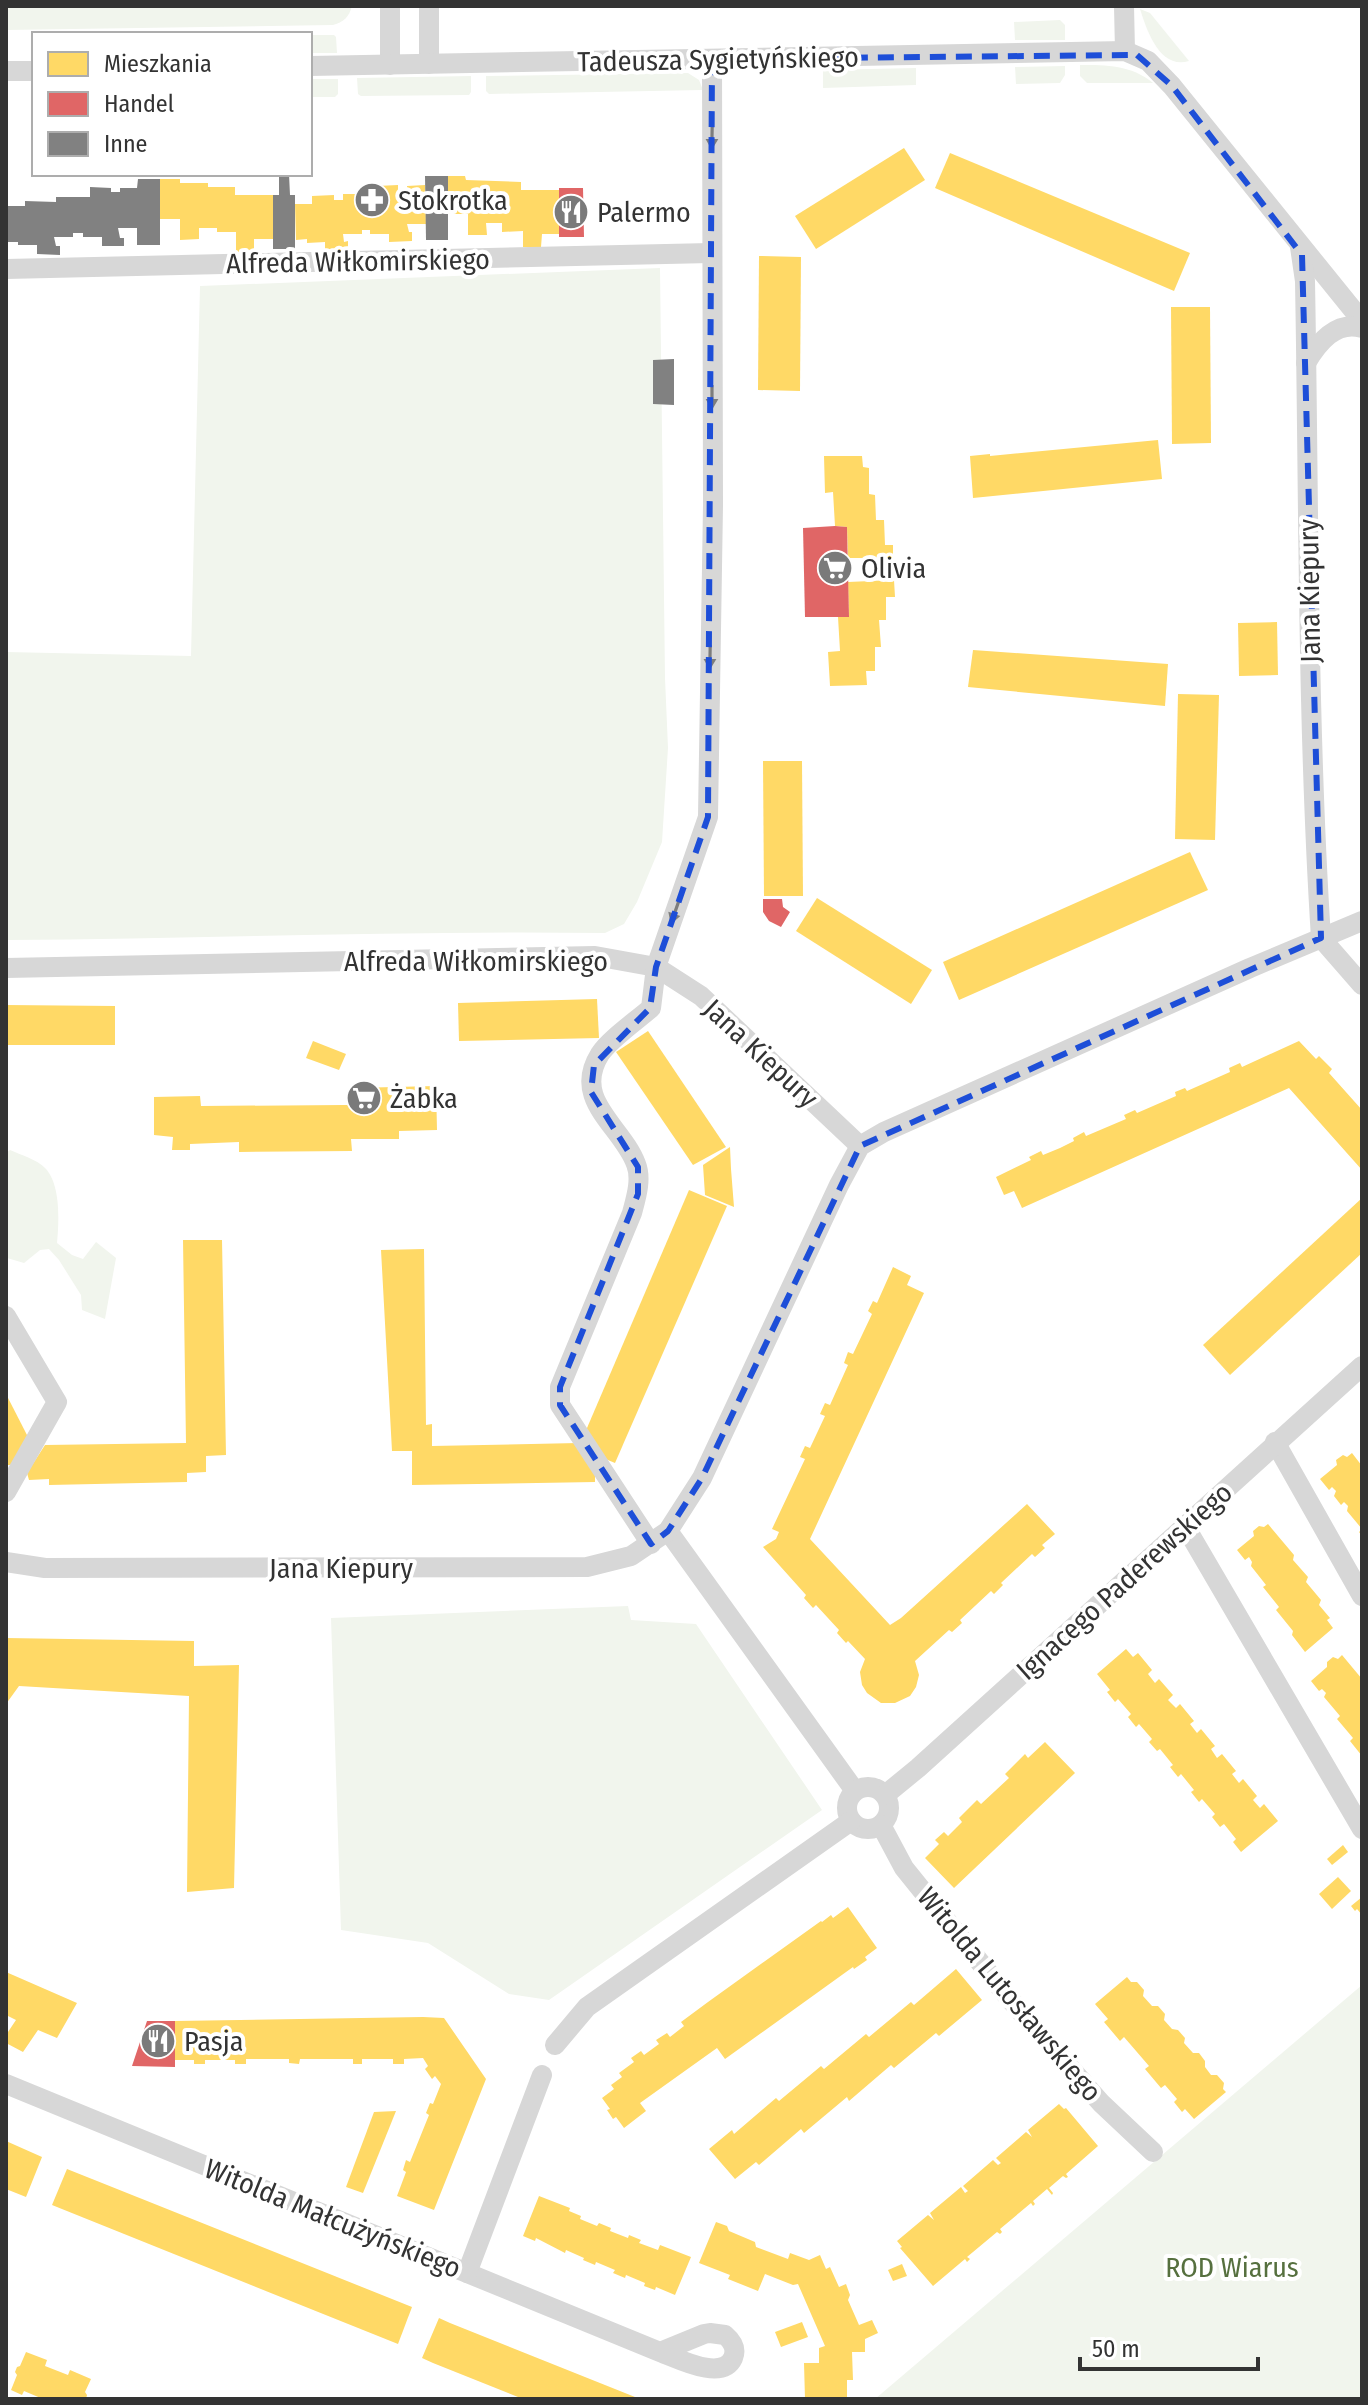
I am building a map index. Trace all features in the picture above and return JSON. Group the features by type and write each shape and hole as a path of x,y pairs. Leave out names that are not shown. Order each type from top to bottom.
{"street":[{"path":"390,6 390,65"},
{"path":"429,6 429,64"},
{"path":"1124,6 1125,51"},
{"name":"Tadeusza Sygietyńskiego","path":"312,66 1125,51"},
{"name":"Jana Kiepury","path":"1125,51 1148,61 1172,86 1362,321"},
{"path":"651,1544 560,1405 560,1387 638,1194 638,1167 628,1146 603,1114 591,1092 594,1065 601,1052 651,1008 656,967 708,817 713,505 712,59"},
{"path":"6,71 32,71"},
{"name":"Jana Kiepury","path":"1298,243 1305,281 1308,574 1321,938"},
{"name":"Alfreda Wiłkomirskiego","path":"6,269 711,253"},
{"path":"1306,363 1317,345 1329,334 1347,327 1362,328"},
{"path":"860,1146 884,1132 1362,921"},
{"path":"1321,938 1362,985"},
{"name":"Alfreda Wiłkomirskiego","path":"6,968 595,956 656,967"},
{"name":"Jana Kiepury","path":"6,1562 45,1568 587,1567 631,1556 668,1531 702,1478 860,1146 701,996 656,967"},
{"path":"6,1316 57,1402 6,1492"},
{"name":"Ignacego Paderewskiego","path":"885,1795 1275,1442 1361,1371"},
{"path":"1275,1442 1362,1596"},
{"path":"1185,1526 1362,1829"},
{"path":"668,1531 855,1791"},
{"path":"871,1787 885,1795 890,1807 881,1825 868,1829 851,1821 847,1808 855,1791 871,1787"},
{"path":"555,2045 587,2007 851,1821"},
{"name":"Witolda Lutosławskiego","path":"881,1825 904,1868 1008,1997 1101,2103 1153,2152"},
{"path":"467,2273 542,2075"},
{"name":"Witolda Małcużyńskiego","path":"6,2084 660,2352"}],"highlighted area":[{"path":"1137,55 1172,86 1302,255 1321,938 860,1146 702,1478 668,1531 651,1544 560,1405 560,1387 638,1194 638,1167 591,1092 594,1065 650,1008 656,967 708,817 712,59"}],"green space":[{"path":"6,6 352,6 346,18 333,25 6,30"},
{"path":"1140,9 1150,13 1189,61 1170,60 1156,47"},
{"path":"1060,20 1065,25 1065,40 1015,40 1014,22"},
{"path":"312,35 334,35 337,53 312,53"},
{"path":"1080,65 1127,69 1153,83 1087,83 1080,76"},
{"path":"1065,66 1065,75 1060,83 1016,84 1015,67"},
{"path":"916,68 916,85 823,88 823,70"},
{"path":"688,73 699,80 703,90 489,94 486,91 486,76"},
{"path":"471,76 469,95 358,94 357,78"},
{"path":"312,79 338,79 338,94 335,97 312,97"},
{"path":"660,268 668,748 662,842 637,902 624,924 605,933 6,940 6,652 191,656 200,286"},
{"path":"10,1150 37,1162 50,1175 58,1204 57,1243 83,1259 96,1242 116,1258 105,1319 82,1310 81,1295 49,1249 40,1250 24,1263 7,1258 6,1153"},
{"path":"628,1606 631,1620 696,1624 822,1810 549,2000 509,1994 428,1943 341,1930 331,1618"},
{"name":"ROD Wiarus","path":"1362,1985 1362,2399 875,2399"}],"building: Mieszkania":[{"path":"904,148 925,180 816,249 795,216"},
{"path":"950,153 1190,253 1174,291 935,188"},
{"path":"448,176 465,176 466,180 521,182 521,190 559,190 559,234 542,234 541,247 523,247 523,231 502,232 502,223 486,223 487,235 468,235 468,214 448,214"},
{"path":"160,179 208,183 208,187 235,187 235,195 273,195 273,239 254,239 254,253 236,252 236,232 217,232 217,228 199,228 199,239 180,240 180,219 160,219"},
{"path":"398,185 398,191 407,191 407,186 425,185 426,224 407,224 409,232 412,232 412,241 389,242 389,234 370,234 370,230 362,230 362,234 343,234 344,242 348,241 348,251 325,251 325,242 296,240 295,204 312,204 312,196 334,195 334,200 343,200 343,194 378,194 377,186"},
{"path":"759,256 801,257 800,391 758,390"},
{"path":"1171,307 1210,307 1211,443 1172,444"},
{"path":"1158,440 1162,479 973,498 970,456"},
{"path":"824,456 862,456 863,467 869,468 869,494 875,495 876,520 884,520 885,545 893,545 893,558 848,558 847,527 835,526 833,492 825,493"},
{"path":"894,580 895,597 886,597 886,620 879,620 881,647 875,647 875,671 866,671 867,685 830,686 828,652 840,651 838,617 849,617 848,582"},
{"path":"1277,622 1278,675 1239,676 1238,623"},
{"path":"973,650 1168,664 1165,706 968,687"},
{"path":"1178,694 1219,695 1215,840 1175,839"},
{"path":"763,761 802,761 803,896 764,896"},
{"path":"1190,852 1208,890 959,1000 943,962"},
{"path":"817,898 932,970 911,1004 796,931"},
{"path":"597,999 599,1038 459,1041 458,1003"},
{"path":"6,1005 115,1006 115,1045 6,1045"},
{"path":"648,1031 726,1147 693,1165 616,1052"},
{"path":"313,1041 346,1054 339,1070 306,1058"},
{"path":"1299,1041 1316,1059 1319,1056 1332,1069 1329,1073 1362,1110 1362,1170 1289,1088 1022,1208 1014,1191 1004,1195 996,1177 1031,1160 1029,1157 1041,1151 1043,1155 1060,1148 1084,1132 1086,1136 1126,1119 1124,1115 1135,1110 1137,1113 1176,1096 1175,1092 1185,1088 1187,1091 1230,1072 1229,1068 1240,1063 1242,1067"},
{"path":"436,1086 437,1130 399,1131 399,1139 351,1139 352,1151 239,1152 239,1142 190,1144 190,1150 172,1150 173,1137 154,1135 154,1097 200,1096 201,1106 353,1105 353,1088"},
{"path":"730,1147 734,1207 705,1195 703,1165"},
{"path":"689,1190 727,1206 615,1463 603,1458 584,1435"},
{"path":"1362,1198 1362,1253 1230,1375 1203,1345"},
{"path":"183,1240 222,1240 226,1455 206,1456 206,1472 187,1473 187,1482 49,1485 49,1479 29,1480 27,1473 45,1445 186,1443"},
{"path":"424,1249 426,1425 432,1424 432,1446 578,1443 595,1472 595,1482 412,1485 412,1451 392,1451 381,1250"},
{"path":"893,1267 911,1276 907,1285 924,1293 810,1539 890,1625 1027,1504 1055,1534 1042,1545 1045,1548 1035,1557 1032,1554 1001,1583 1003,1585 994,1594 991,1591 960,1620 962,1623 952,1632 949,1630 915,1661 919,1675 910,1696 895,1703 881,1703 862,1685 860,1672 865,1659 848,1641 846,1643 837,1633 839,1630 816,1605 813,1608 804,1598 806,1595 763,1547 776,1539 779,1532 772,1529 805,1459 800,1457 805,1446 810,1448 825,1416 820,1414 825,1403 830,1405 848,1365 844,1363 848,1352 853,1354 872,1314 868,1311 873,1301 877,1303"},
{"path":"6,1394 28,1437 12,1465 6,1465"},
{"path":"1352,1453 1362,1466 1362,1529 1347,1511 1348,1506 1344,1502 1341,1505 1334,1496 1336,1491 1332,1487 1329,1490 1320,1479 1337,1465 1336,1460"},
{"path":"1268,1524 1308,1577 1306,1582 1321,1600 1319,1605 1330,1618 1327,1620 1333,1628 1305,1652 1276,1610 1279,1607 1263,1587 1266,1585 1251,1566 1249,1557 1245,1560 1237,1550 1254,1536 1253,1531"},
{"path":"6,1638 194,1641 194,1666 239,1665 234,1888 187,1892 189,1696 19,1686 6,1704"},
{"path":"1126,1649 1133,1657 1138,1653 1152,1670 1148,1674 1155,1683 1159,1679 1173,1695 1168,1700 1176,1708 1180,1704 1194,1721 1190,1724 1197,1733 1201,1729 1215,1746 1211,1749 1217,1758 1222,1754 1236,1771 1232,1774 1239,1783 1243,1779 1257,1796 1253,1800 1260,1808 1264,1804 1278,1821 1241,1852 1233,1842 1236,1839 1224,1824 1220,1827 1212,1817 1215,1814 1202,1799 1199,1802 1181,1774 1178,1777 1160,1749 1157,1751 1149,1742 1152,1739 1139,1724 1136,1727 1128,1717 1131,1714 1107,1692 1110,1690 1097,1674"},
{"path":"1342,1655 1362,1679 1362,1756 1350,1741 1353,1738 1337,1719 1340,1716 1324,1697 1326,1693 1322,1689 1319,1691 1311,1681 1327,1667 1327,1662"},
{"path":"1045,1742 1075,1773 954,1888 925,1858 939,1844 935,1840 944,1832 948,1836 962,1822 959,1818 977,1800 981,1804 1009,1778 1005,1774 1025,1754 1028,1758"},
{"path":"1343,1845 1348,1852 1332,1865 1327,1859"},
{"path":"1338,1877 1351,1891 1332,1909 1319,1894"},
{"path":"1362,1897 1362,1915 1351,1906"},
{"path":"848,1907 877,1948 865,1957 867,1960 725,2059 717,2048 640,2103 646,2111 624,2128 616,2117 613,2119 602,2098 614,2089 611,2085 622,2077 619,2073 634,2062 631,2058 641,2051 644,2055 659,2044 656,2040 667,2033 670,2037 684,2026 681,2022 708,2002 821,1921 831,1915 833,1918"},
{"path":"956,1969 982,2000 939,2036 936,2033 894,2068 891,2065 849,2101 847,2097 804,2133 801,2129 759,2165 756,2162 735,2179 709,2149 732,2130 734,2134 776,2098 779,2101 821,2066 824,2069 866,2034 869,2037 911,2002 914,2005"},
{"path":"6,1972 77,2003 57,2038 38,2030 23,2052 6,2043 6,2035 16,2020 6,2015"},
{"path":"1127,1977 1131,1982 1137,1982 1144,1990 1143,1996 1165,2014 1164,2020 1172,2029 1178,2030 1193,2053 1199,2053 1211,2075 1217,2075 1224,2083 1226,2092 1194,2119 1185,2109 1182,2112 1174,2102 1177,2099 1165,2085 1161,2088 1145,2069 1149,2066 1124,2037 1120,2041 1104,2022 1108,2019 1095,2004"},
{"path":"444,2018 486,2079 434,2210 397,2196 406,2172 403,2170 406,2160 410,2162 429,2115 426,2113 441,2084 435,2076 432,2079 425,2069 428,2066 423,2058 404,2059 404,2064 393,2064 393,2059 362,2059 362,2064 353,2064 353,2059 300,2059 299,2064 289,2063 289,2059 246,2059 246,2064 235,2064 235,2060 205,2060 205,2064 194,2064 194,2060 175,2060 175,2021"},
{"path":"1059,2104 1066,2108 1098,2146 1066,2174 1068,2177 1063,2176 1049,2188 1052,2195 1047,2189 1033,2201 1033,2206 1031,2203 1000,2229 1000,2234 997,2232 967,2257 970,2259 967,2262 965,2259 933,2286 897,2241 928,2215 934,2220 930,2213 961,2187 965,2193 968,2191 963,2186 993,2160 998,2165 1001,2163 996,2158 1026,2132 1032,2137 1028,2130"},
{"path":"396,2111 363,2193 346,2187 374,2112"},
{"path":"6,2141 42,2157 26,2197 6,2189"},
{"path":"67,2169 412,2307 398,2344 52,2205"},
{"path":"539,2196 570,2208 569,2211 581,2216 580,2219 597,2226 599,2223 611,2228 610,2231 641,2240 639,2243 658,2250 660,2245 691,2257 675,2295 644,2286 645,2283 626,2275 625,2278 613,2273 615,2270 596,2262 595,2265 566,2250 565,2253 536,2238 535,2241 523,2236"},
{"path":"716,2222 755,2242 756,2247 788,2259 790,2253 809,2260 820,2255 826,2269 830,2267 839,2287 846,2284 850,2295 848,2300 859,2325 872,2320 878,2333 865,2339 865,2352 852,2352 853,2380 847,2380 847,2398 805,2399 804,2363 819,2363 819,2348 825,2346 798,2284 793,2285 765,2274 758,2291 728,2279 730,2275 699,2263"},
{"path":"902,2264 907,2276 893,2281 888,2270"},
{"path":"439,2318 640,2399 523,2399 433,2363 422,2358"},
{"path":"802,2322 808,2337 781,2347 775,2332"},
{"path":"26,2352 47,2360 45,2366 68,2375 70,2370 91,2379 85,2392 86,2399 43,2399 24,2391 22,2395 11,2390 17,2375 15,2372"}],"building: Handel":[{"name":"Palermo","path":"559,188 583,188 584,237 559,237"},
{"path":"847,527 849,617 805,617 803,528"},
{"path":"763,899 782,899 783,907 790,912 781,927 769,921 763,912"},
{"name":"Pasja","path":"147,2021 175,2021 175,2067 132,2066"}],"building: Inne":[{"path":"279,176 289,176 290,195 295,195 295,249 273,249 273,195 279,195"},
{"path":"425,176 448,176 448,240 426,240"},
{"path":"138,179 160,179 160,245 137,245 137,228 118,228 120,238 124,238 124,246 102,246 102,237 83,237 83,233 73,233 73,237 54,237 56,246 60,246 60,255 37,254 37,245 6,242 6,206 25,206 25,201 56,202 56,197 90,197 90,187 111,188 111,192 120,192 120,188 137,188"},
{"path":"674,359 674,405 653,404 653,360"}],"place":[{"name":"Stokrotka","path":"372,200"},
{"name":"Palermo","path":"571,212"},
{"name":"Olivia","path":"835,568"},
{"name":"Żabka","path":"364,1098"},
{"name":"Pasja","path":"158,2041"}]}
